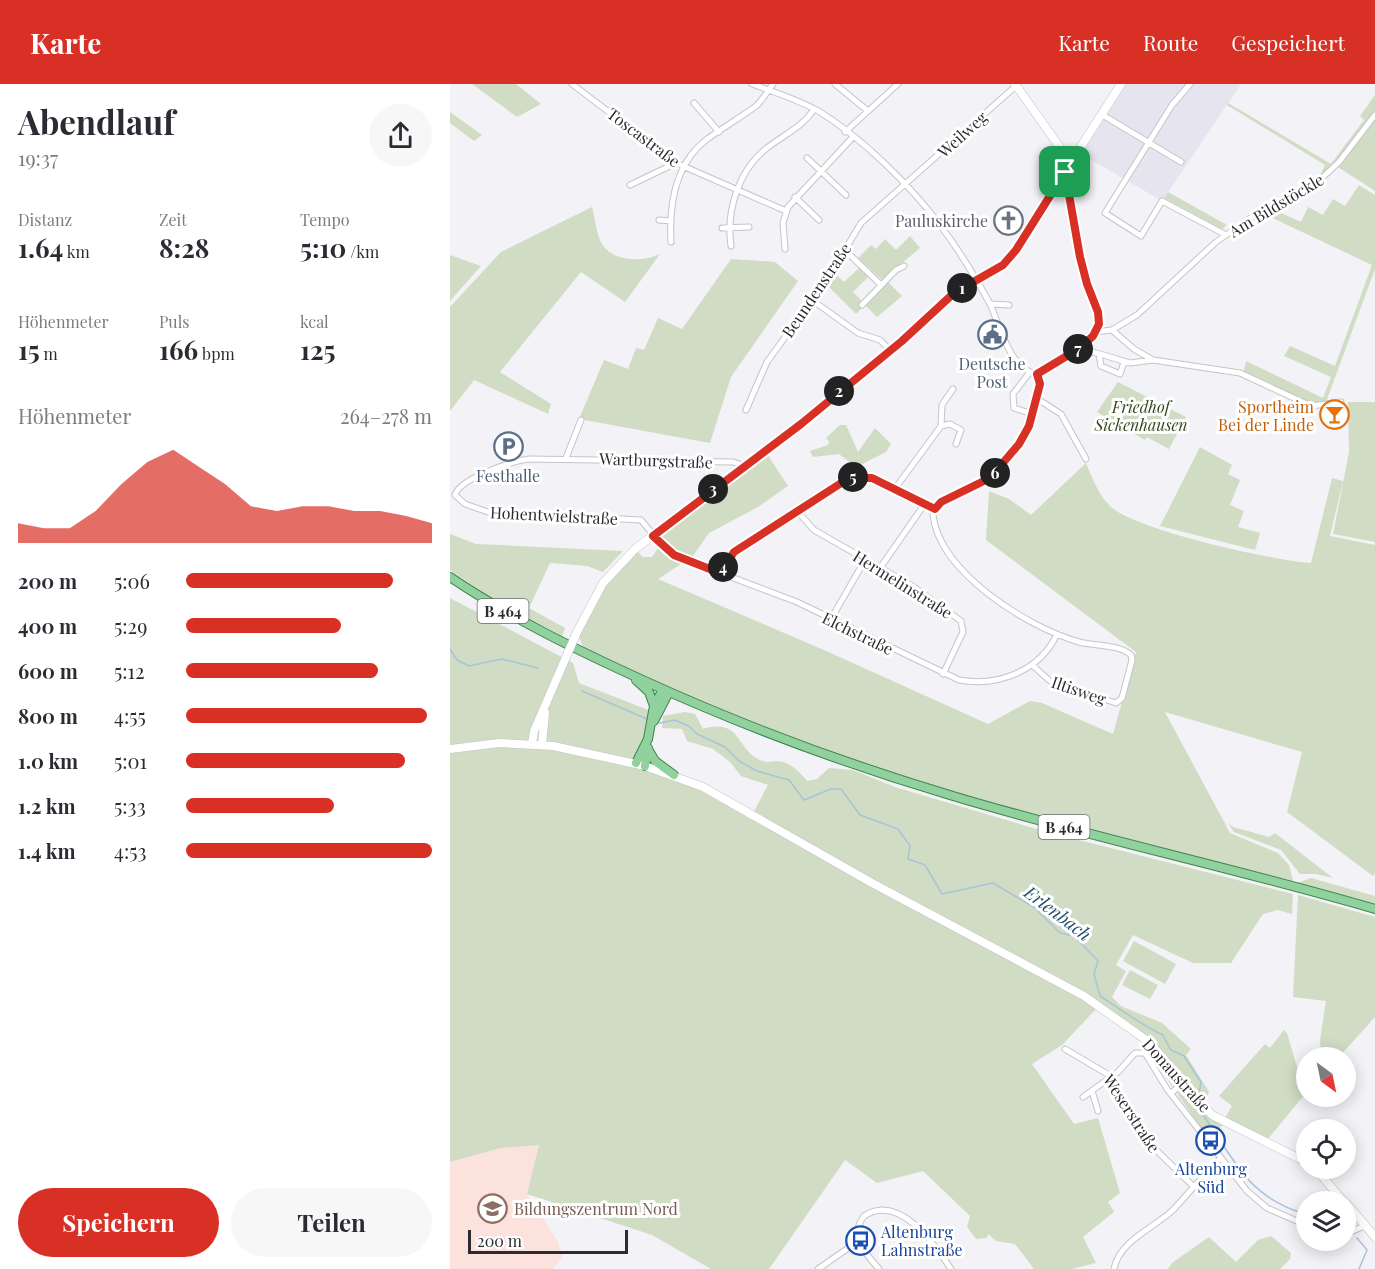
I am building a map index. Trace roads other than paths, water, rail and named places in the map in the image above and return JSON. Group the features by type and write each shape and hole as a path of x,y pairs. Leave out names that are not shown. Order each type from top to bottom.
{"main road":[{"name":"B 464","path":"450,578 526,623 626,673 781,738 920,786 1051,824 1375,909"},
{"path":"626,673 649,692 658,708"},
{"path":"640,764 652,724 666,691"},
{"path":"640,764 648,749 648,739"},
{"path":"648,749 655,761 674,775"}],"street":[{"path":"752,84 814,109 845,132 905,184 946,233 990,304 1005,343 1030,372 1037,374 1080,348 1097,330 1098,312 1080,257 1065,172"},
{"path":"671,242 675,192 683,167 696,149 756,106 773,84"},
{"path":"835,84 868,111"},
{"path":"845,132 898,84"},
{"path":"532,744 534,731 546,709 577,632 609,575 653,536 890,350 954,293 999,269 1013,254 1121,84"},
{"path":"1190,84 1175,100 1105,213 1141,236 1162,201 1226,235"},
{"name":"Toscastraße","path":"578,85 676,163 786,211"},
{"path":"1016,85 1071,164"},
{"name":"Weilweg","path":"905,184 1016,85"},
{"path":"694,103 718,132"},
{"path":"732,246 729,228 737,190 757,157 807,118 814,109"},
{"path":"1101,114 1181,162"},
{"name":"Am Bildstöckle","path":"1112,330 1137,315 1198,257 1226,235 1323,177 1375,115"},
{"path":"784,249 782,228 786,211 795,197 852,138"},
{"path":"807,158 846,195"},
{"path":"630,185 676,163"},
{"name":"Beundenstraße","path":"746,410 767,362 866,219 905,184"},
{"path":"795,197 819,220"},
{"path":"659,220 671,221"},
{"path":"722,228 749,227"},
{"path":"845,250 881,285"},
{"path":"862,305 904,266"},
{"path":"812,300 858,333 880,340 890,350"},
{"path":"990,304 1009,305"},
{"path":"1097,330 1112,330 1134,349 1153,360 1240,374 1311,406 1341,402"},
{"path":"1080,348 1134,364 1153,360"},
{"path":"1099,354 1101,366 1107,370 1120,374 1124,362"},
{"path":"1030,372 1013,392 1013,398 1014,408 1032,414"},
{"path":"1037,374 1040,384 1023,439 993,476 941,502 935,509 933,518 938,535 955,564 1004,603 1057,634"},
{"path":"894,490 941,426 942,405 952,389"},
{"path":"1036,398 1061,414 1086,459"},
{"path":"566,458 581,420"},
{"path":"941,426 950,424 961,430 956,444"},
{"name":"Wartburgstraße","path":"455,493 461,486 510,463 566,458 733,462 745,466"},
{"path":"720,573 734,552 844,480 854,477 872,478 935,509"},
{"name":"Hohentwielstraße","path":"455,493 460,501 489,512 637,519 645,524 653,536"},
{"path":"880,568 924,505"},
{"name":"Hermelinstraße","path":"798,512 814,530 914,587 961,621 963,632 943,674"},
{"name":"Elchstraße","path":"653,536 674,555 793,601 943,674 964,681 988,682 1008,677 1032,665 1045,653 1057,634"},
{"path":"831,619 865,560"},
{"name":"Iltisweg","path":"1032,665 1050,681 1116,703 1123,695 1132,664 1131,655 1124,650 1087,644 1057,634"},
{"path":"542,744 546,709"},
{"name":"Donaustraße","path":"450,749 490,743 542,744 640,764 674,775 716,794 872,883 1084,996 1144,1038 1201,1105 1222,1122 1296,1157"},
{"name":"Weserstraße","path":"1065,1049 1100,1068 1111,1078 1129,1112 1151,1145 1193,1186"},
{"path":"1083,1097 1111,1078 1135,1053 1143,1052 1151,1060 1171,1093 1247,1191 1262,1205 1296,1220"},
{"path":"1171,1093 1184,1083"},
{"path":"1092,1091 1098,1111"},
{"path":"1114,1269 1116,1260 1126,1248 1171,1212 1221,1158"},
{"path":"1325,1179 1335,1191"},
{"path":"879,1269 857,1242 858,1226 864,1216 878,1209 891,1210 909,1220 951,1269"},
{"path":"1356,1216 1375,1237"},
{"path":"1356,1230 1364,1226"},
{"path":"818,1269 857,1242"}],"waterway":[{"name":"Erlenbach","path":"450,649 457,660 469,666 502,659 538,668"},
{"name":"Erlenbach","path":"582,691 647,719"},
{"name":"Erlenbach","path":"660,723 675,720 689,726 697,734 725,747 739,761 757,771 789,780 804,800 831,789 841,789 860,815 898,829 910,846 908,859 925,865 942,894 993,883 1035,908 1060,933 1074,936 1098,961 1094,974 1100,996 1162,1034 1171,1050 1184,1056 1201,1082 1199,1094"},
{"name":"Erlenbach","path":"1200,1104 1200,1111 1242,1172 1266,1195 1296,1211"},
{"name":"Erlenbach","path":"1357,1238 1367,1250 1359,1269"}],"place":[{"name":"Pauluskirche","path":"1009,220"},
{"name":"Deutsche Post","path":"992,335"},
{"name":"Sportheim Bei der Linde","path":"1335,415"},
{"name":"Festhalle","path":"508,447"},
{"name":"Altenburg Süd","path":"1211,1140"},
{"name":"Bildungszentrum Nord","path":"493,1208"},
{"name":"Altenburg Lahnstraße","path":"860,1240"}],"park label":[{"name":"Friedhof Sickenhausen","path":"1141,415"}]}
